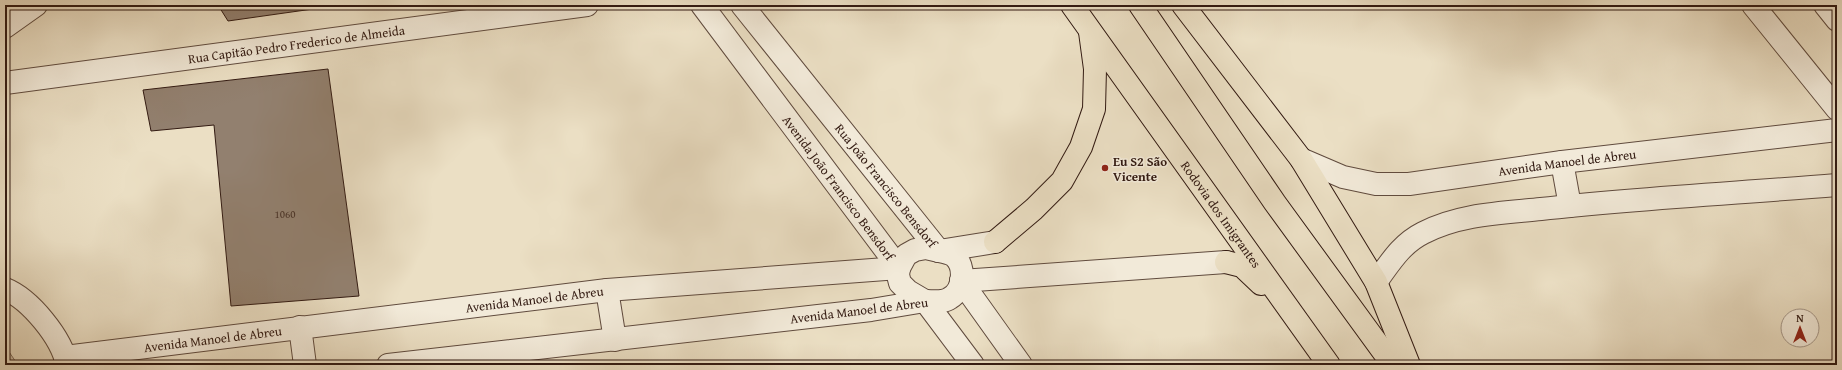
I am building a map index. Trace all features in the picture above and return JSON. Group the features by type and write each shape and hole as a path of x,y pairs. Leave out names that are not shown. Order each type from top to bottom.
{"highway":[{"name":"Rodovia dos Imigrantes","path":"1072,5 1329,365"},
{"path":"1140,5 1275,203 1313,253 1393,365"},
{"path":"1183,5 1301,159 1376,282 1409,365"},
{"path":"995,242 1034,209 1062,181 1081,147 1094,109 1095,69 1089,29"},
{"path":"1226,262 1242,266 1288,307"}],"street":[{"path":"5,27 36,5"},
{"name":"Rua Capitão Pedro Frederico de Almeida","path":"5,83 588,5"},
{"name":"Avenida João Francisco Bensdorf","path":"702,5 899,268 898,275 900,283 908,291 925,301 973,365"},
{"name":"Rua João Francisco Bensdorf","path":"742,5 939,250 955,257 962,273 961,281 1022,365"},
{"path":"1753,5 1837,109"},
{"path":"1825,5 1837,20"},
{"name":"Avenida Manoel de Abreu","path":"1301,159 1343,178 1376,184 1409,184 1562,162 1837,130"},
{"path":"1562,162 1570,206"},
{"path":"1376,282 1400,248 1422,233 1445,223 1485,215 1570,206 1837,185"},
{"path":"899,268 906,255 915,250 926,248 939,250 995,242"},
{"path":"961,281 1226,262"},
{"name":"Avenida Manoel de Abreu","path":"66,361 300,327 607,290 899,268"},
{"path":"985,315 992,294 1001,286 1017,277"},
{"name":"Avenida Manoel de Abreu","path":"388,365 871,310 925,301 942,302 951,298 959,289 961,281"},
{"path":"5,289 12,292 44,320 66,361"},
{"path":"607,290 615,340"},
{"path":"300,327 304,365"}],"shaded area":[{"path":"5,346 18,365 5,365"}],"building":[{"path":"218,5 341,5 228,21"},
{"path":"328,69 359,296 231,306 214,125 151,131 143,90"}],"place":[{"name":"Eu S2 São Vicente","path":"1105,168"}]}
